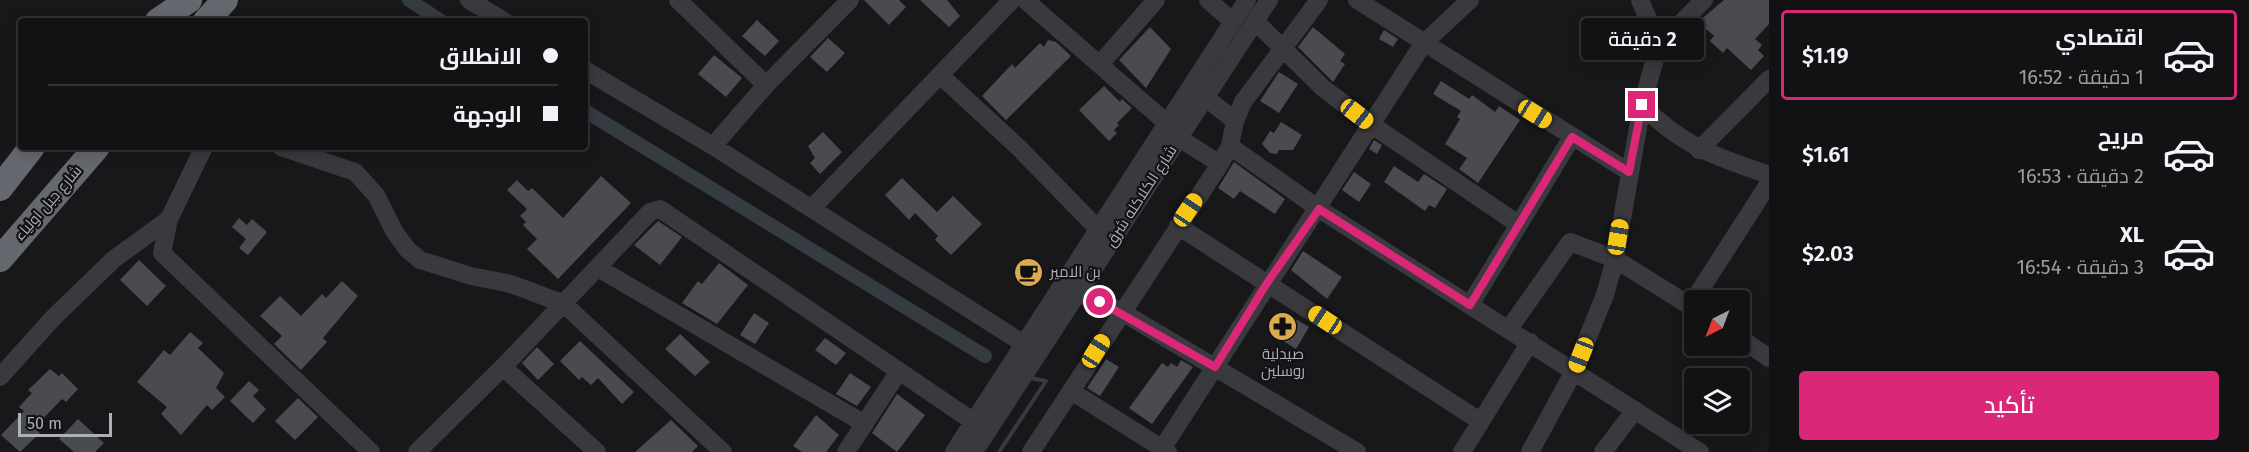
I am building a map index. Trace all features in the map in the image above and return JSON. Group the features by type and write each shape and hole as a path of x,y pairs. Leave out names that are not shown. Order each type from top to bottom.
{"highway":[{"path":"210,18 225,0"},
{"path":"164,18 186,6"},
{"path":"5,173 29,150"},
{"name":"شارع جبل اولياء","path":"0,259 94,150"}],"street":[{"path":"469,0 499,18"},
{"path":"678,0 766,85"},
{"path":"713,146 766,85 850,0"},
{"path":"812,208 1012,0"},
{"path":"1025,0 1173,131 1220,164"},
{"path":"1100,64 1156,0"},
{"path":"1208,0 1233,22"},
{"name":"شارع الكلاكله شرق","path":"974,452 1079,292 1173,131 1233,22 1248,0"},
{"name":"شارع الكلاكله شرق","path":"954,452 1099,230 1173,131 1205,98 1269,0"},
{"path":"1031,452 1220,164 1230,146 1235,121 1243,102 1285,50 1319,0"},
{"path":"1357,0 1629,172"},
{"path":"1071,391 1164,451 1267,283 1319,209 1424,44 1470,0"},
{"path":"1640,0 1659,45"},
{"path":"1533,451 1574,371 1605,295 1615,259 1642,105 1659,45 1704,0"},
{"path":"1255,21 1323,88 1372,125 1518,224"},
{"path":"588,71 812,208 1024,344"},
{"path":"940,75 1019,148 1099,230"},
{"path":"1699,150 1769,79"},
{"path":"1205,98 1235,121"},
{"path":"1642,105 1660,124 1699,150 1769,175"},
{"path":"1470,305 1572,137"},
{"path":"1230,146 1319,209 1700,452"},
{"path":"203,150 169,219 162,253 371,452"},
{"path":"290,150 355,172 376,195 406,249 420,260 471,276 511,284 564,303 722,452"},
{"path":"1703,290 1769,183"},
{"path":"417,452 503,367 650,212 660,209 974,422"},
{"path":"0,377 53,318 114,259 169,219"},
{"path":"1178,226 1480,421"},
{"path":"1509,329 1570,242 1615,259 1684,301"},
{"path":"598,268 865,424"},
{"path":"1079,292 1122,312 1357,452"},
{"path":"1462,452 1530,342"},
{"path":"1750,345 1769,357"},
{"path":"503,367 597,452"},
{"path":"846,452 899,371"},
{"path":"1603,452 1635,410"}],"building":[{"path":"864,0 899,0 906,7 889,25"},
{"path":"920,0 947,0 960,16 949,27"},
{"path":"1724,0 1769,0 1769,24 1755,39 1762,45 1758,50 1764,56 1751,70 1727,48 1723,53 1710,41 1714,36 1698,22"},
{"path":"757,20 779,41 765,56 742,36"},
{"path":"1150,27 1171,49 1146,88 1119,60"},
{"path":"1313,27 1345,54 1340,61 1345,64 1333,82 1298,47"},
{"path":"1384,30 1398,39 1393,47 1379,39"},
{"path":"828,38 845,53 827,72 810,57"},
{"path":"1048,40 1056,42 1071,56 1006,120 982,96 1012,64 1015,68 1040,43 1044,47"},
{"path":"714,55 742,78 726,97 698,74"},
{"path":"1279,72 1298,84 1279,113 1260,101"},
{"path":"1441,81 1469,99 1472,95 1495,112 1499,106 1520,120 1478,183 1459,169 1467,158 1445,144 1460,119 1457,117 1461,111 1433,94"},
{"path":"1104,86 1120,102 1122,99 1132,108 1117,123 1119,125 1114,130 1117,133 1109,141 1079,110"},
{"path":"1281,122 1302,135 1293,150 1279,150 1277,154 1270,153 1262,144 1270,131 1274,133"},
{"path":"823,132 842,152 820,174 810,163 815,158 808,146"},
{"path":"1374,140 1382,145 1377,154 1369,149"},
{"path":"1234,162 1285,199 1275,214 1240,191 1234,199 1218,188"},
{"path":"1394,166 1418,182 1424,174 1447,189 1435,208 1429,205 1425,211 1384,182"},
{"path":"1354,172 1371,184 1359,202 1342,190"},
{"path":"601,176 631,203 558,279 527,249 537,239 523,225 526,222 520,216 527,209 507,190 517,180 528,191 532,188 563,218"},
{"path":"902,178 937,212 953,196 982,224 951,255 935,240 938,236 915,213 909,220 885,195"},
{"path":"239,218 247,225 252,219 267,232 248,255 239,248 246,239 232,227"},
{"path":"658,221 682,237 660,265 634,245"},
{"path":"1303,251 1342,277 1327,299 1291,270"},
{"path":"139,260 166,286 147,306 120,280"},
{"path":"719,263 748,285 717,324 682,303 698,281 702,284"},
{"path":"342,281 358,296 323,338 327,342 301,370 274,344 282,336 260,316 280,296 301,316 322,294 326,298"},
{"path":"754,313 769,323 755,344 740,335"},
{"path":"1287,314 1309,327 1296,349 1274,335"},
{"path":"190,332 203,343 198,348 224,373 216,388 225,397 212,410 207,405 181,435 161,414 167,407 137,382 164,350 170,355"},
{"path":"680,334 710,362 695,376 665,349"},
{"path":"825,338 846,353 836,365 815,350"},
{"path":"580,341 634,392 622,404 598,378 591,385 582,377 579,380 560,361"},
{"path":"537,347 554,364 538,380 522,363"},
{"path":"1106,359 1119,367 1100,396 1087,388"},
{"path":"1181,360 1193,367 1152,424 1129,408 1162,363 1168,367 1171,363 1177,367"},
{"path":"50,369 59,376 62,373 78,389 66,402 62,399 34,428 40,433 20,452 1,435 24,411 19,407 32,393 28,390"},
{"path":"850,373 871,387 857,406 836,394"},
{"path":"249,381 259,390 253,396 266,409 253,423 230,401"},
{"path":"897,394 925,415 897,452 872,433"},
{"path":"298,398 318,417 295,440 275,421"},
{"path":"816,415 839,435 826,452 802,452 793,446"},
{"path":"78,419 104,443 95,452 74,452 59,439"},
{"path":"671,420 698,446 692,452 635,452"}],"waterway":[{"path":"409,0 436,18"},
{"path":"588,113 985,356"},
{"path":"999,452 1046,381 1030,378"}],"place":[{"name":"بن الامير","path":"1029,272"},
{"name":"صيدلية روسلين","path":"1283,327"}],"route":[{"path":"1100,302 1122,312 1215,367 1267,283 1319,209 1470,305 1572,137 1629,172 1642,105"}]}
